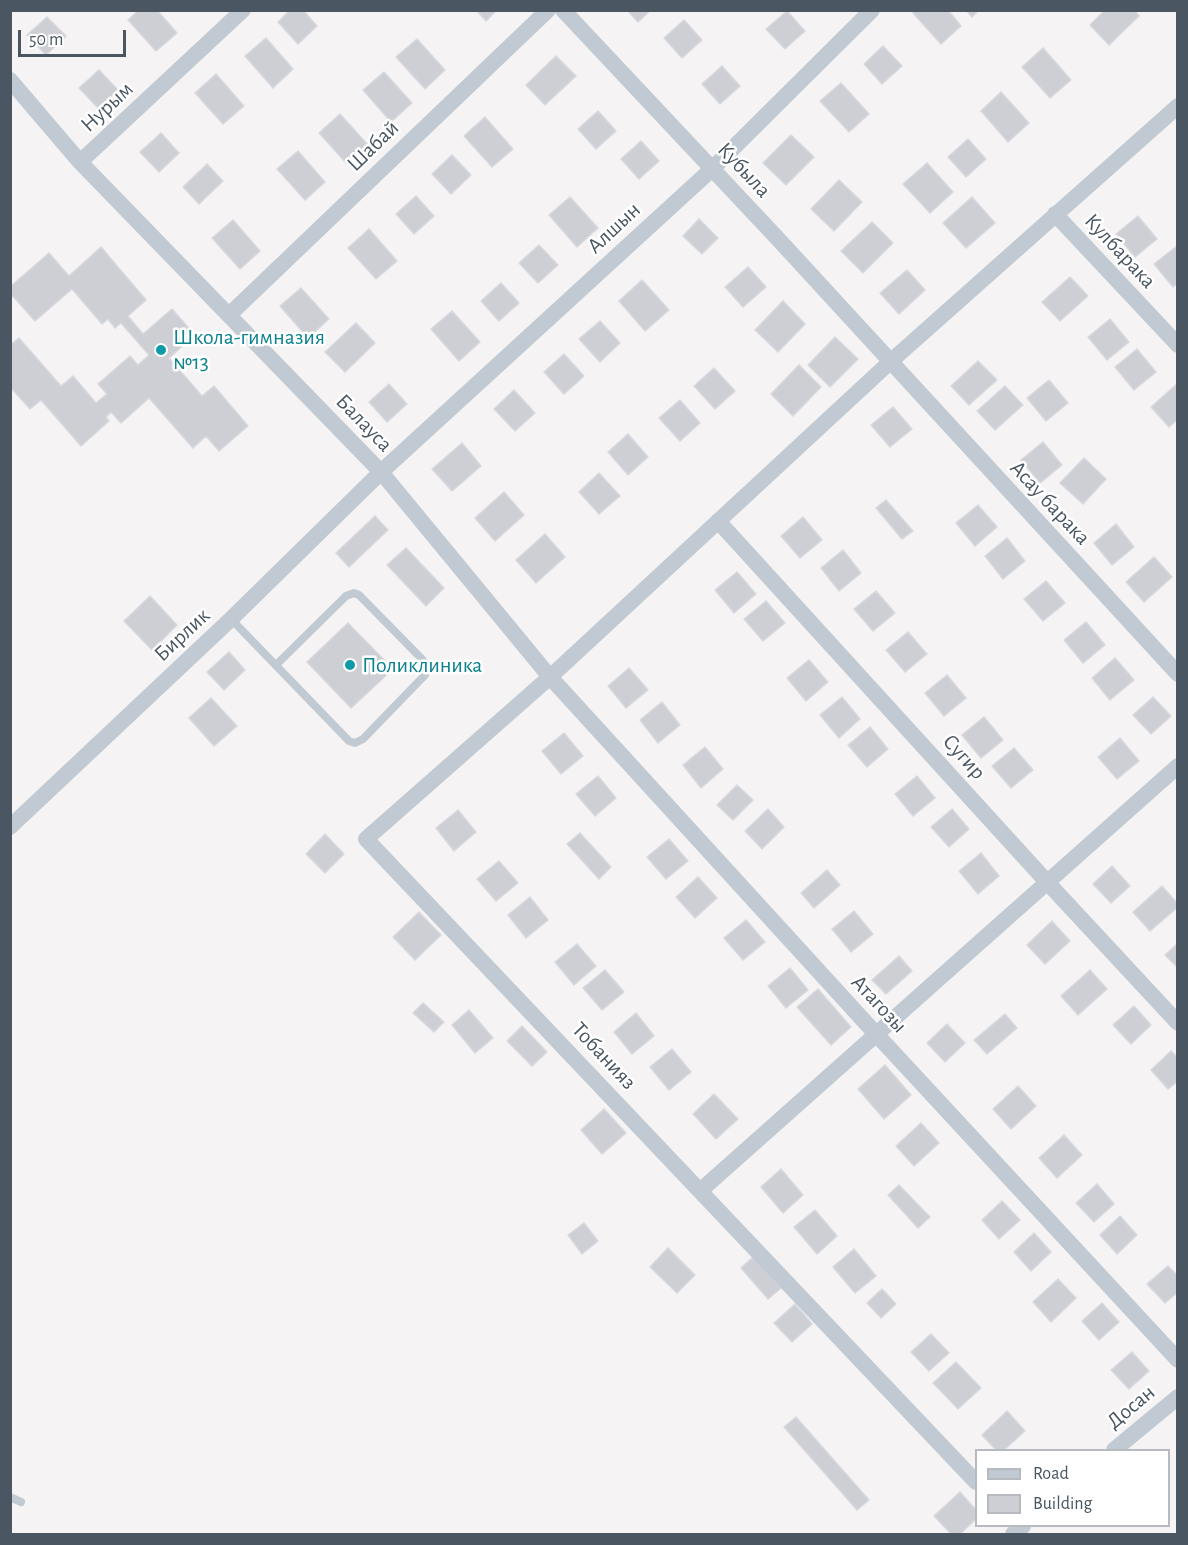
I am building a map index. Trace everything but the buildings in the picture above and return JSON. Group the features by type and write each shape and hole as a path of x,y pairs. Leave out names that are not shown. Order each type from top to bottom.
{"street":[{"name":"Нурым","path":"80,162 243,10"},
{"name":"Шабай","path":"228,315 548,10"},
{"name":"Кубыла","path":"563,10 890,362"},
{"name":"Алшын","path":"381,472 712,169 872,10"},
{"name":"Балауса","path":"10,81 80,162 381,472 550,677"},
{"path":"550,677 890,362 1178,106"},
{"name":"Кулбарака","path":"1055,214 1178,345"},
{"name":"Асау барака","path":"890,362 1178,674"},
{"name":"Бирлик","path":"10,827 231,619 381,472"},
{"name":"Сугир","path":"718,521 1178,1023"},
{"name":"Атагозы","path":"550,677 1178,1360"},
{"name":"Тобанияз","path":"550,677 366,839 975,1481"},
{"path":"700,1191 1178,766"},
{"name":"Досан","path":"1114,1449 1178,1397"}],"lane":[{"path":"231,619 349,741 355,743 363,739 425,675 426,669 421,658 359,595 354,593 346,596 276,665"},
{"path":"10,1497 21,1502"}],"place":[{"name":"Школа-гимназия №13","path":"161,350"},
{"name":"Поликлиника","path":"350,665"}]}
